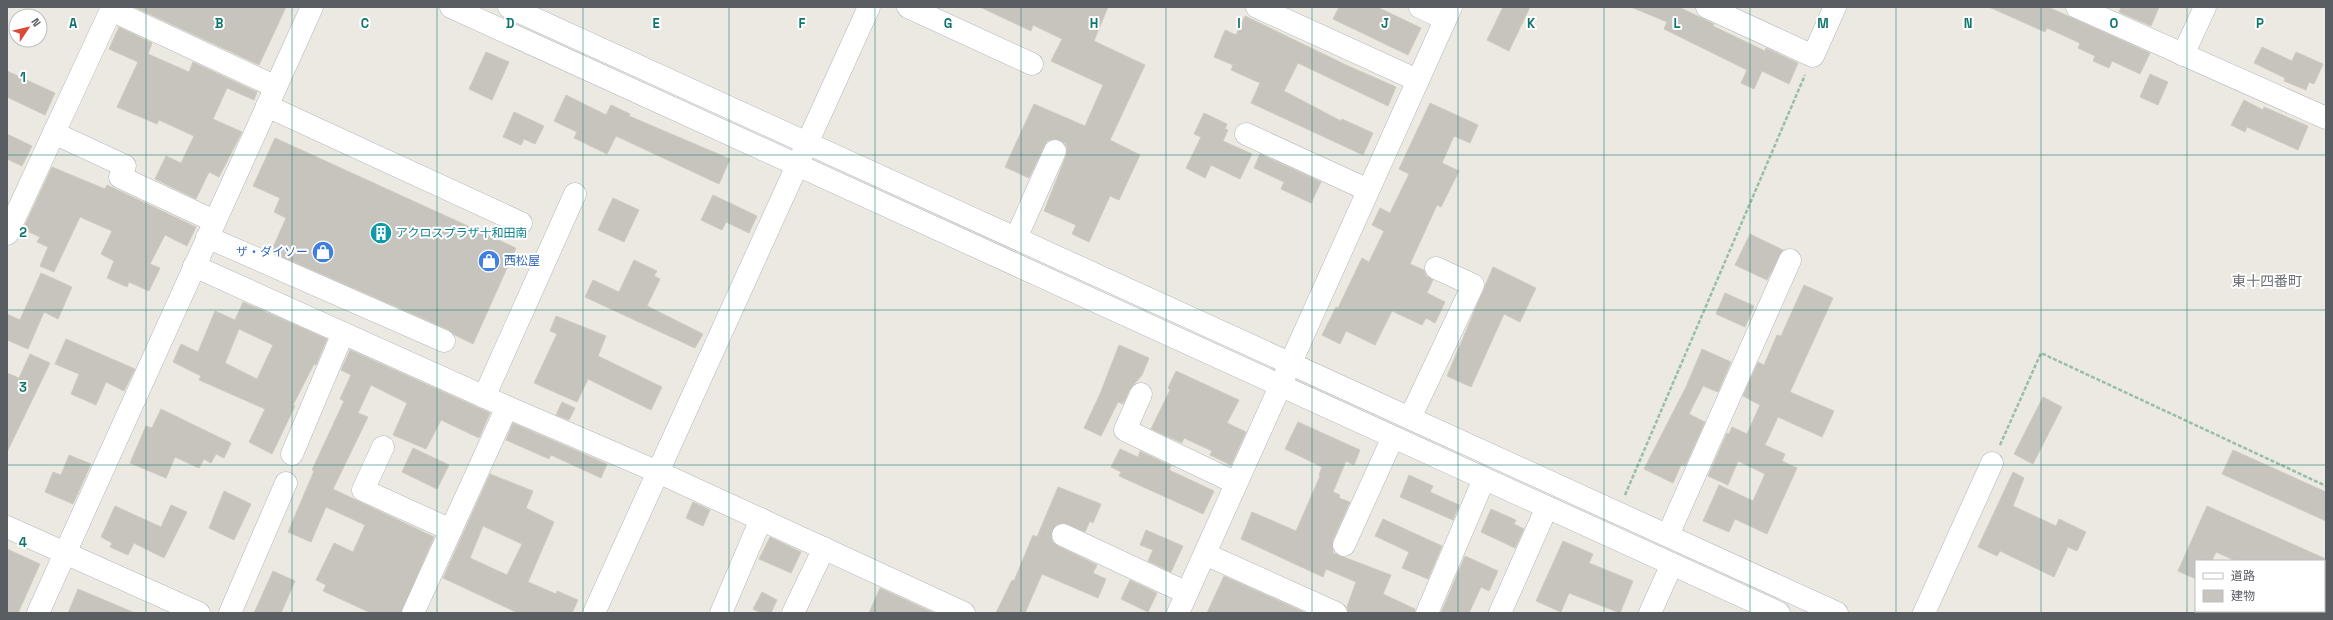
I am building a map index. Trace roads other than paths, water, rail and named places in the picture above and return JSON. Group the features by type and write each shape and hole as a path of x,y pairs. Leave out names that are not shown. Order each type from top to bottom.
{"street":[{"path":"38,613 66,554 194,266 312,7"},
{"path":"451,7 1779,613"},
{"path":"509,7 1837,613"},
{"path":"594,613 869,7"},
{"path":"908,7 1032,64"},
{"path":"1257,7 1417,80"},
{"path":"1178,613 1448,13 1420,7"},
{"path":"1707,7 1813,56 1835,7"},
{"path":"2077,7 2326,118"},
{"path":"2183,55 2205,7"},
{"path":"7,234 111,10 272,97 521,223"},
{"path":"54,133 125,166 120,178 211,229 444,341"},
{"path":"1246,134 1368,190"},
{"path":"1016,238 1056,151"},
{"path":"484,397 575,194"},
{"path":"1668,535 1790,260"},
{"path":"194,266 484,397 658,472 964,613"},
{"path":"1410,418 1473,286 1436,268"},
{"path":"292,454 343,333"},
{"path":"1142,394 1125,430 1236,483"},
{"path":"413,613 507,407"},
{"path":"1344,545 1393,437"},
{"path":"382,447 363,490 451,530"},
{"path":"1924,613 1992,463"},
{"path":"1427,613 1484,479"},
{"path":"230,613 286,483"},
{"path":"1500,613 1548,507"},
{"path":"720,613 761,519"},
{"path":"7,528 199,613"},
{"path":"1063,535 1187,593"},
{"path":"793,613 824,548"},
{"path":"1205,554 1336,613"},
{"path":"1650,613 1672,564"}],"place":[{"name":"アクロスプラザ十和田南","path":"381,233"},
{"name":"ザ・ダイソー","path":"323,252"},
{"name":"西松屋","path":"489,261"}],"district":[{"name":"東十四番町","path":"2267,281"}]}
